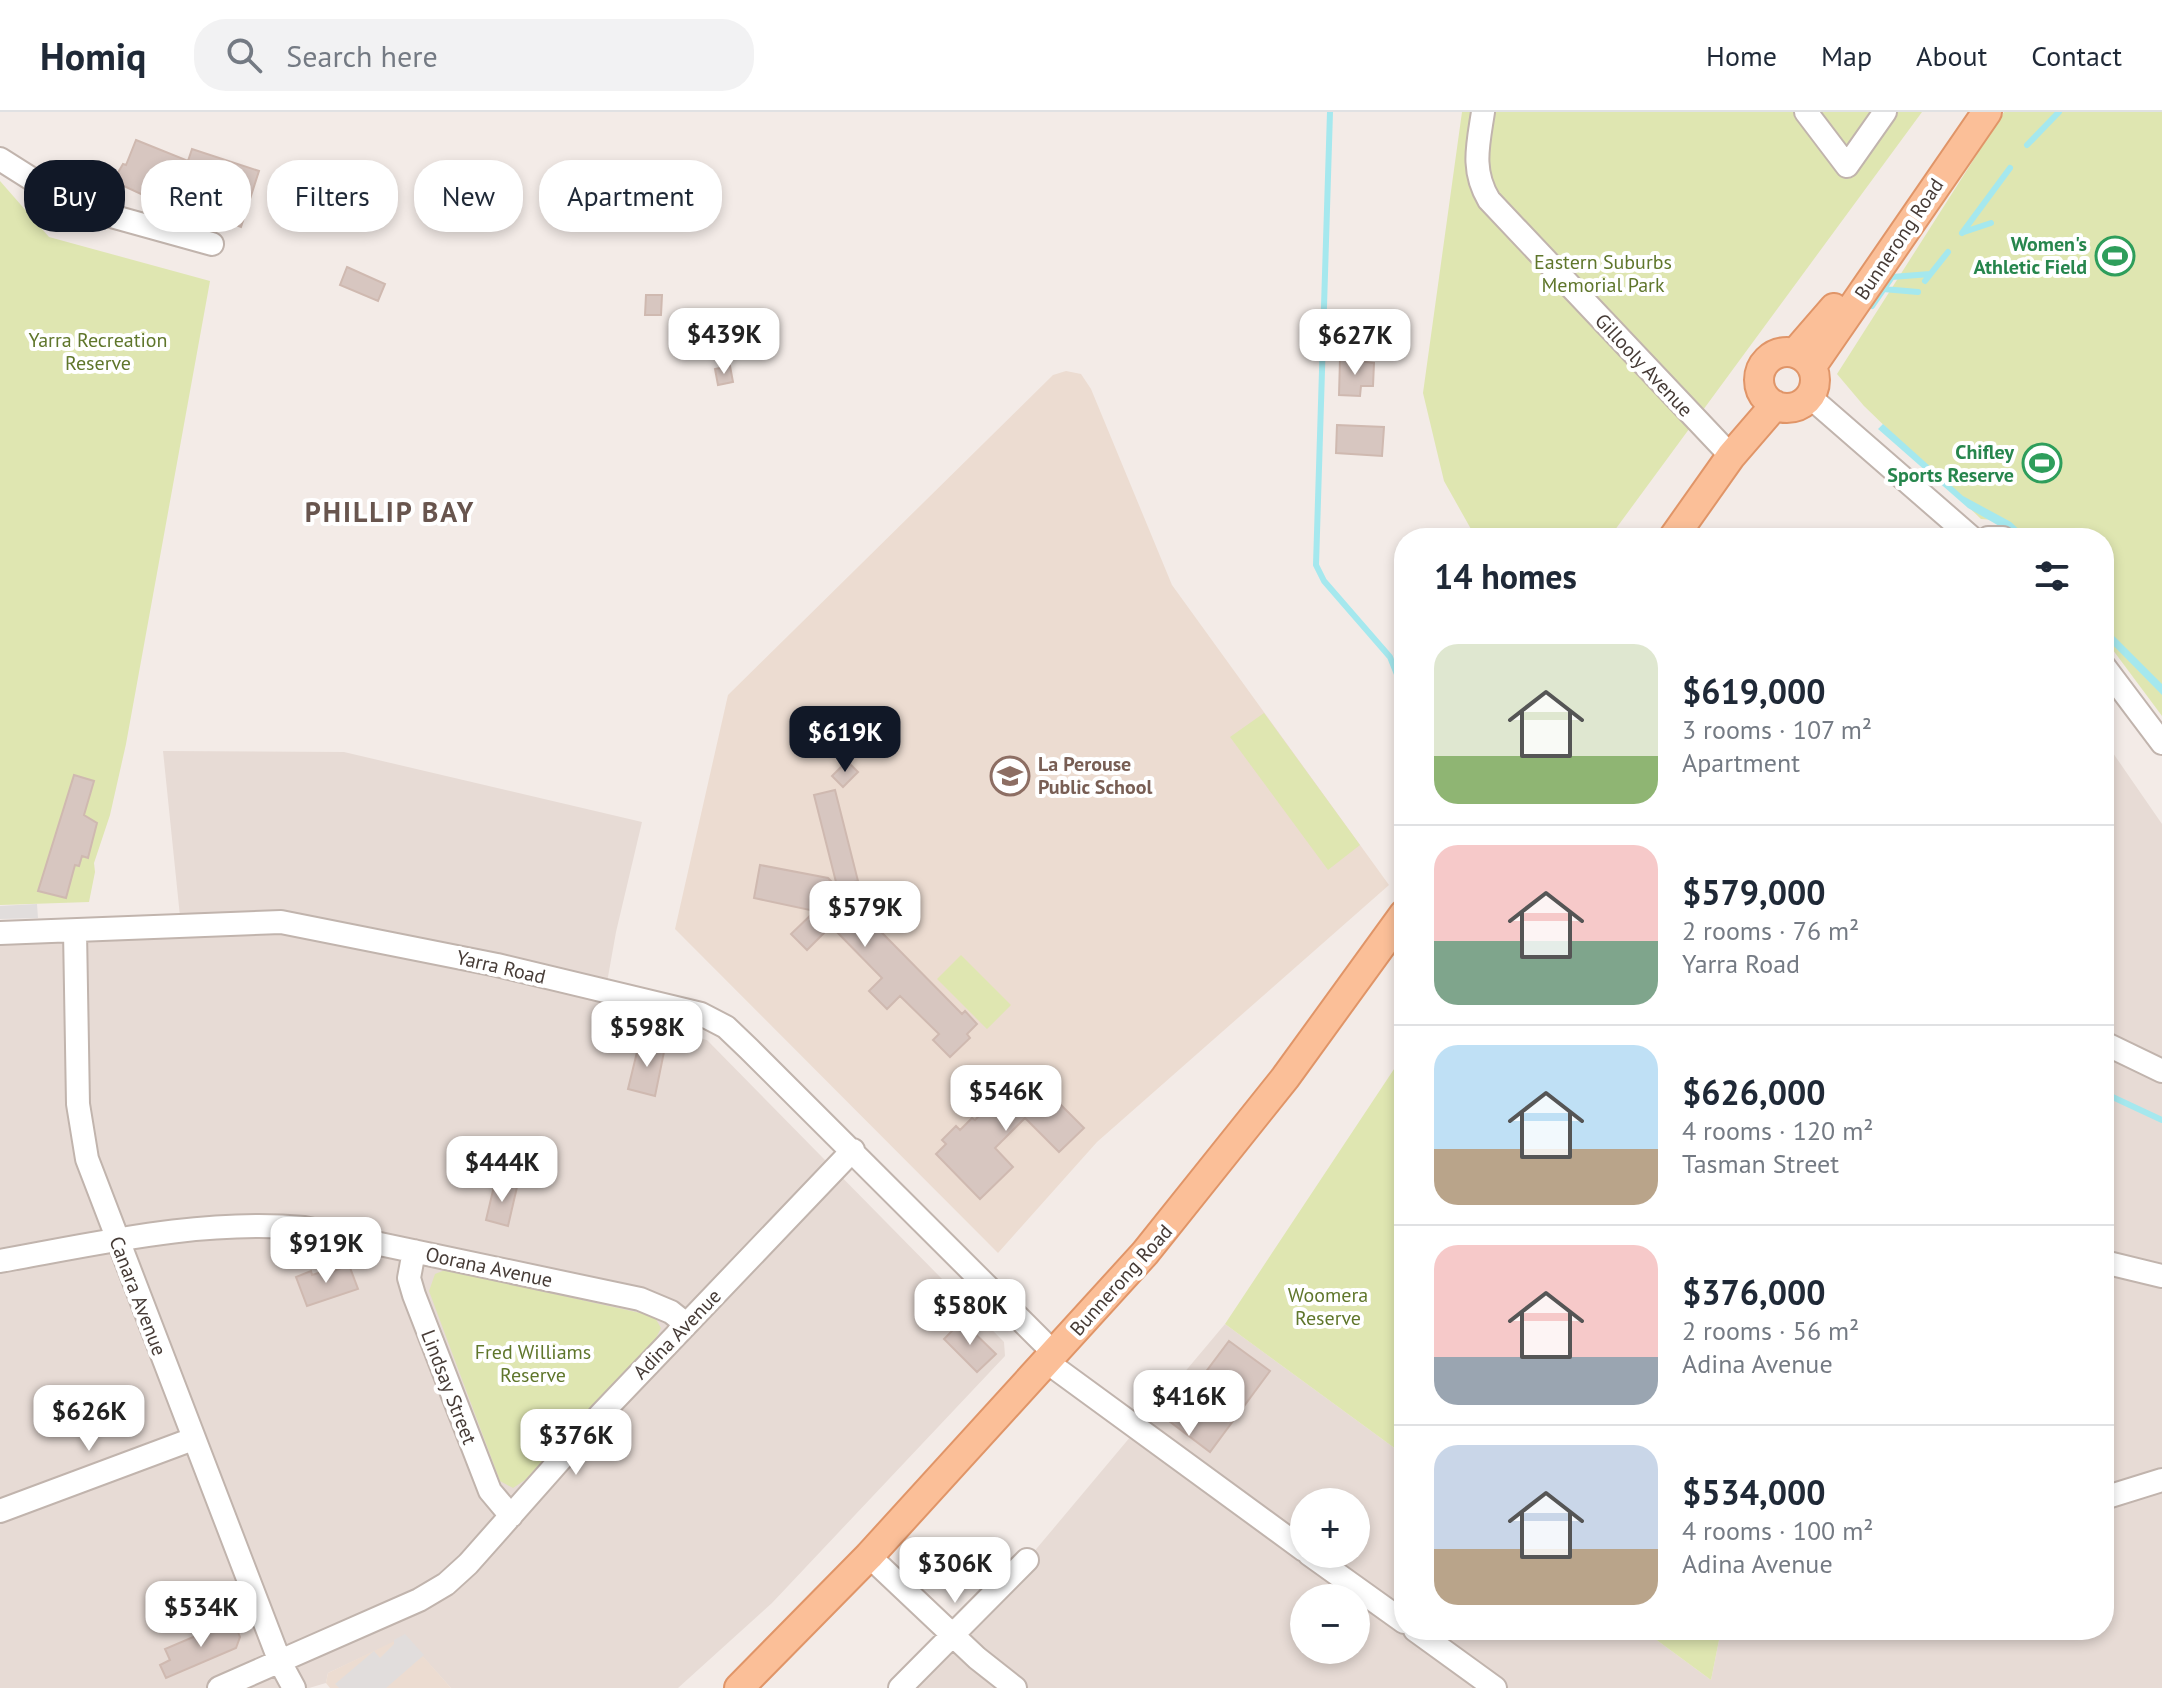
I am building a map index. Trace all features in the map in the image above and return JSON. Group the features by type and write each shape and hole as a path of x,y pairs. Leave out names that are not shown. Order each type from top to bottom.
{"main road":[{"name":"Bunnerong Road","path":"1804,359 1821,327 1967,112"},
{"name":"Bunnerong Road","path":"1804,359 1987,112"},
{"path":"1777,353 1804,359 1816,382 1810,397 1798,406 1775,405 1762,392 1759,383 1763,365 1777,353"},
{"path":"1680,528 1731,456 1775,405"},
{"name":"Bunnerong Road","path":"739,1688 869,1556 1051,1358 1199,1190 1394,927"}],"street":[{"name":"Gillooly Avenue","path":"1483,112 1475,160 1478,183 1489,200 1731,456"},
{"path":"1806,112 1847,166 1885,112"},
{"path":"0,159 49,190 93,211 212,244"},
{"path":"1810,397 1961,528"},
{"path":"2114,679 2162,743"},
{"name":"Yarra Road","path":"0,933 281,922 497,965 701,1014 726,1027 853,1150 1051,1358 1290,1539"},
{"name":"Canara Avenue","path":"75,931 78,1104 87,1159 280,1662 294,1688"},
{"path":"2114,1048 2162,1071"},
{"name":"Adina Avenue","path":"219,1688 419,1600 446,1584 686,1324 853,1150"},
{"name":"Oorana Avenue","path":"0,1261 165,1232 275,1226 414,1251 640,1299 671,1312 686,1324"},
{"name":"Lindsay Street","path":"414,1251 409,1278 414,1295 490,1491 511,1516"},
{"path":"2114,1264 2162,1276"},
{"path":"0,1511 193,1439"},
{"path":"2114,1495 2162,1480"},
{"path":"869,1556 1015,1688"},
{"path":"900,1688 1027,1560"},
{"path":"1329,1568 1394,1615"},
{"path":"1433,1640 1495,1688"}],"shaded area":[{"name":"La Perouse Public School","path":"1066,371 1081,374 1091,389 1172,585 1389,885 1097,1142 998,1253 675,929 728,695 1053,375"},
{"path":"163,751 344,752 642,822 616,932 601,1016 707,1040 1004,1342 1005,1356 772,1603 678,1688 451,1688 405,1637 328,1673 326,1683 309,1688 0,1688 0,933 181,926"},
{"path":"2114,754 2162,824 2162,1688 900,1688 1027,1560 1225,1324 1394,1448 1394,1640 1657,1640 1711,1680 1719,1640 2114,1640"},
{"path":"37,904 38,918 0,919 0,906"},
{"path":"405,1634 424,1655 386,1688 339,1688 335,1684 374,1651 380,1658 394,1644 394,1640"},
{"path":"405,1636 451,1688 330,1688 326,1683 328,1673"}],"green space":[{"name":"Eastern Suburbs Memorial Park","path":"1462,112 1922,112 1616,528 1470,528 1444,481 1423,393"},
{"name":"Chifley Sports Reserve","path":"2004,112 2162,112 2162,716 2114,651 2114,528 2014,528 2007,521 1981,519 1864,406 1837,374"},
{"name":"Yarra Recreation Reserve","path":"0,181 24,208 24,232 45,232 49,237 210,281 126,744 110,815 94,863 89,902 0,905"},
{"path":"1264,713 1360,845 1328,870 1230,737"},
{"path":"961,955 1011,1005 987,1029 937,979"},
{"name":"Woomera Reserve","path":"1394,1069 1394,1448 1225,1324"},
{"name":"Fred Williams Reserve","path":"445,1270 654,1316 661,1328 654,1342 525,1480 513,1488 500,1481 429,1291 435,1274"},
{"path":"1657,1640 1719,1640 1711,1680"}],"water":[{"path":"1883,424 1963,496 2017,528 2003,528 1968,508 1878,429"},
{"path":"2114,636 2162,684 2162,695 2114,646"}],"building":[{"path":"136,140 186,160 141,160 141,194 125,187 126,165"},
{"path":"192,149 226,160 188,160"},
{"path":"251,168 259,171 251,196"},
{"path":"347,267 385,284 378,301 340,285"},
{"path":"646,295 662,295 661,315 645,315"},
{"path":"1340,359 1374,363 1373,386 1361,386 1360,396 1339,395"},
{"path":"730,366 733,382 718,385 715,369"},
{"path":"1337,425 1384,427 1382,456 1336,453"},
{"path":"847,761 858,772 843,787 832,776"},
{"path":"74,775 94,781 84,815 97,823 88,858 82,856 79,866 75,865 66,898 38,891"},
{"path":"835,790 858,881 837,886 814,795"},
{"path":"760,865 828,878 962,1014 965,1011 977,1024 967,1034 970,1038 950,1057 933,1040 939,1034 900,996 887,1009 869,991 882,978 831,926 807,950 791,934 815,911 754,898"},
{"path":"645,1042 665,1047 655,1096 628,1089 638,1048 643,1049"},
{"path":"1035,1069 1055,1089 1050,1094 1084,1128 1059,1152 1025,1118 995,1148 1013,1167 980,1199 936,1154 946,1144 942,1140 956,1126 960,1130 972,1118 975,1120 996,1099 1000,1103"},
{"path":"495,1182 517,1187 508,1226 486,1220"},
{"path":"349,1265 358,1289 307,1306 296,1277 311,1271 312,1275 328,1270 329,1273"},
{"path":"962,1321 996,1354 977,1372 944,1339"},
{"path":"1229,1341 1270,1371 1210,1452 1169,1421"},
{"path":"233,1620 240,1637 236,1648 166,1678 160,1665 170,1660 165,1649"}],"waterway":[{"path":"1330,112 1316,565 1324,581 1390,657 1394,667"},
{"path":"2027,145 2059,112"},
{"path":"1962,233 2010,168"},
{"path":"1964,232 1991,223"},
{"path":"1925,281 1948,252"},
{"path":"1872,306 1892,277 1930,274"},
{"path":"1883,289 1918,292"},
{"path":"2114,1098 2162,1120"}],"place":[{"name":"Women's Athletic Field","path":"2115,256"},
{"name":"Chifley Sports Reserve","path":"2042,463"},
{"name":"La Perouse Public School","path":"1010,776"}],"district":[{"name":"PHILLIP BAY","path":"390,512"}]}
